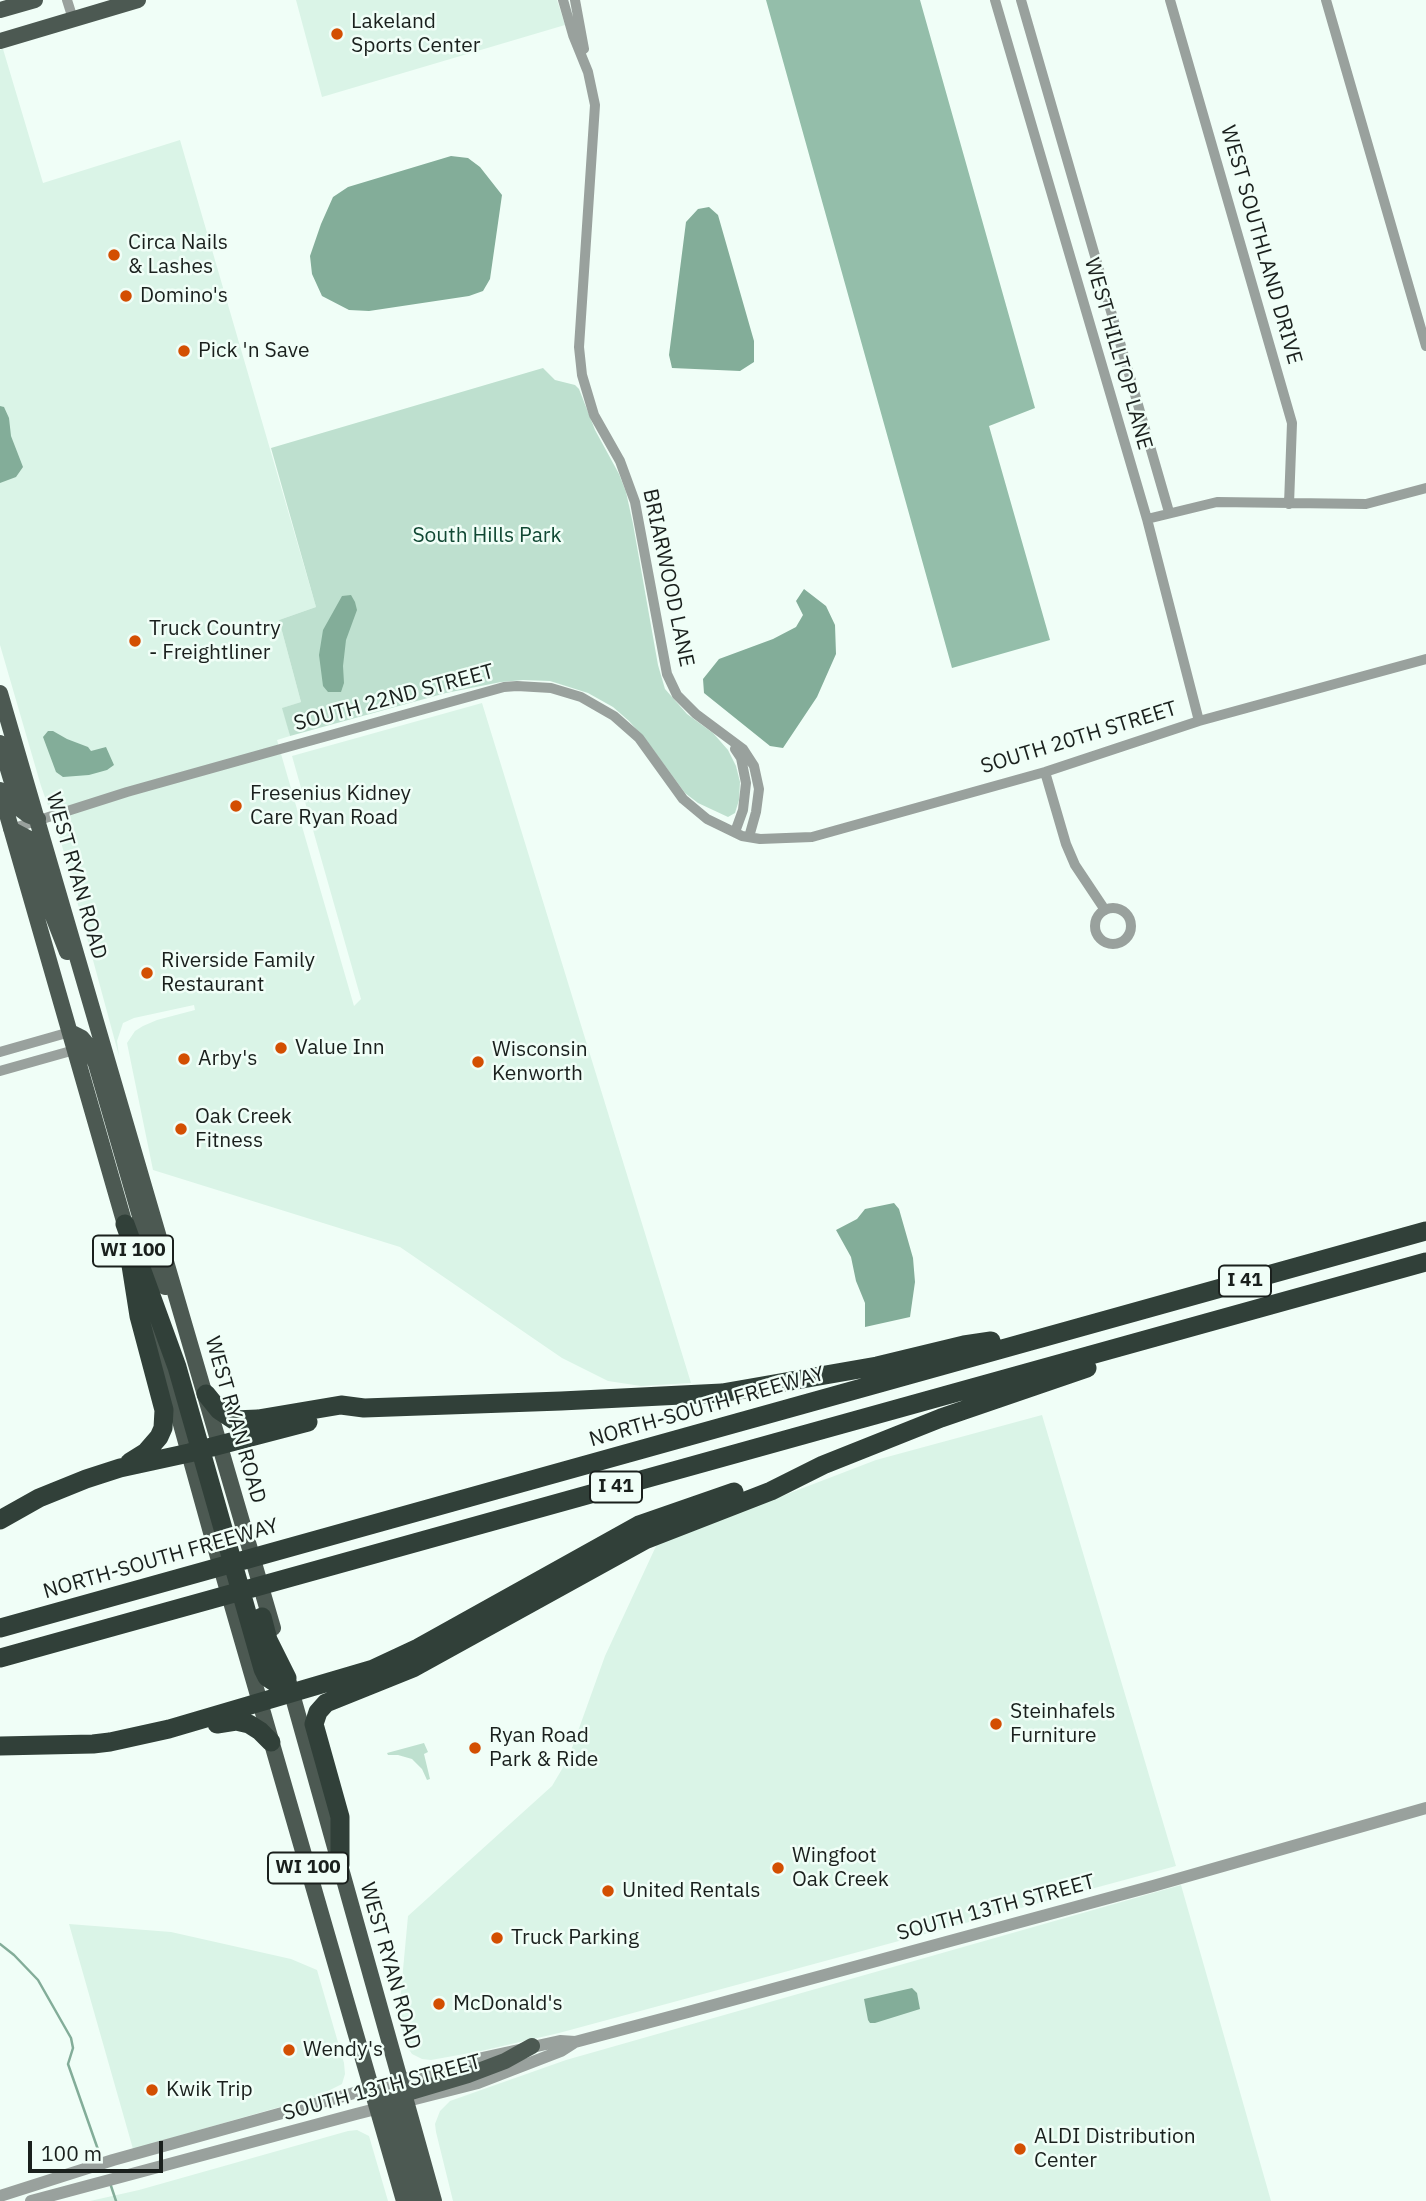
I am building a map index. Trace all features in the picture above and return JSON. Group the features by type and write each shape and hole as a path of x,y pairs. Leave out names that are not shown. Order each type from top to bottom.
{"highway":[{"path":"125,1224 177,1367 198,1453 218,1466 220,1472 229,1531 252,1610 267,1677 289,1685"},
{"path":"120,1468 146,1452 159,1437 163,1428 164,1410 139,1316 125,1224"},
{"name":"NORTH-SOUTH FREEWAY","path":"0,1628 1426,1231"},
{"name":"I 41","path":"0,1658 1426,1262"},
{"path":"340,1865 340,1817 314,1724 318,1712 326,1703 413,1668 645,1540 771,1491 823,1465 941,1418 1233,1316"},
{"path":"206,1394 219,1410 234,1420 258,1419 341,1405 364,1408 722,1393 877,1366 964,1345 1065,1331"},
{"path":"0,1520 39,1498 120,1468 198,1453 293,1425 343,1416 364,1408"},
{"path":"110,1742 260,1702 289,1685 373,1669 418,1648 639,1525 770,1479 823,1465"},
{"path":"0,1746 138,1743 236,1721 250,1724 271,1742"}],"main road":[{"path":"0,10 35,0"},
{"path":"0,41 138,0"},
{"name":"WEST RYAN ROAD","path":"0,693 87,987 88,1043 125,1224"},
{"path":"0,743 20,808 38,819"},
{"path":"0,790 70,1032 88,1043"},
{"path":"11,829 28,838 51,911 74,970 87,987"},
{"name":"WEST RYAN ROAD","path":"88,1043 206,1394 220,1445 229,1531"},
{"name":"WEST RYAN ROAD","path":"252,1610 260,1702 372,2088 395,2099"},
{"name":"WEST RYAN ROAD","path":"289,1685 340,1865 395,2099 434,2201"},
{"path":"420,2201 395,2099 505,2061 532,2046"},
{"name":"WEST RYAN ROAD","path":"395,2099 404,2201"}],"street":[{"path":"68,0 73,19"},
{"name":"BRIARWOOD LANE","path":"563,0 588,72"},
{"name":"BRIARWOOD LANE","path":"575,0 595,105 579,347 582,374 594,415 620,461 635,502 667,674 677,695 696,714 743,749 754,766 759,789 756,812 742,835"},
{"name":"WEST HILLTOP LANE","path":"995,0 1147,519 1199,720"},
{"name":"WEST HILLTOP LANE","path":"1021,0 1169,512"},
{"name":"WEST SOUTHLAND DRIVE","path":"1170,0 1292,423 1289,504"},
{"path":"1326,0 1426,346"},
{"path":"1147,519 1217,502 1366,504 1426,488"},
{"name":"SOUTH 20TH STREET","path":"742,835 788,839 812,837 1045,772 1199,720 1426,659"},
{"name":"SOUTH 22ND STREET","path":"11,829 284,748 504,687 517,686 551,688 571,694 614,716 639,738 683,799 707,819 742,835"},
{"path":"1045,772 1066,844 1075,865 1105,910"},
{"path":"0,1052 70,1032"},
{"path":"0,1071 88,1043"},
{"name":"SOUTH 13TH STREET","path":"31,2201 395,2099 499,2076 561,2051 575,2042 1140,1889 1426,1808"},
{"name":"SOUTH 13TH STREET","path":"532,2046 560,2040 575,2042"},
{"name":"SOUTH 13TH STREET","path":"0,2196 113,2160 372,2088 395,2099"}],"shaded area":[{"path":"296,0 557,0 565,25 322,97"},
{"path":"766,0 920,0 1035,408 989,426 1050,640 952,668"},
{"path":"3,49 43,183 180,140 316,607 279,620 301,702 283,708 290,736 277,740 354,1006 361,999 292,756 482,703 691,1383 641,1386 608,1381 562,1358 400,1247 153,1170 127,1043 135,1031 143,1026 195,1010 194,1005 134,1018 123,1023 117,1041 119,1056 61,842 41,786 0,645 0,50"},
{"path":"451,156 468,158 480,167 502,195 490,279 483,291 469,296 369,311 349,310 322,296 312,274 310,256 333,197 348,187"},
{"path":"709,207 718,215 754,341 754,362 740,371 672,368 669,355 686,222 698,209"},
{"path":"0,406 4,407 9,418 11,436 23,467 16,477 0,483"},
{"path":"804,589 826,606 835,625 836,654 817,697 783,748 770,746 704,693 703,679 719,659 773,639 796,627 803,615 796,601"},
{"path":"351,595 357,610 346,640 344,683 341,692 328,692 323,686 319,655 323,630 342,596"},
{"path":"48,731 88,747 91,751 106,747 114,765 89,775 63,777 56,772 43,737"},
{"path":"894,1203 899,1209 913,1258 915,1282 910,1317 865,1327 865,1303 856,1281 851,1257 836,1230 857,1219 865,1209"},
{"path":"1042,1415 1176,1866 559,2033 431,2060 412,2054 397,2012 408,1916 552,1786 568,1759 605,1656 657,1544 876,1460"},
{"path":"1181,1885 1271,2201 453,2201 435,2124 440,2111 450,2101 566,2060"},
{"path":"69,1924 171,1932 291,1959 317,1970 344,2063 342,2084 318,2096 133,2149"},
{"path":"912,1988 917,1993 920,2009 870,2023 864,1999"},
{"path":"357,2130 369,2136 388,2201 90,2201 139,2190"}],"green space":[{"name":"South Hills Park","path":"543,368 555,380 575,385 579,389 595,430 619,474 633,524 658,665 665,689 687,714 713,733 728,750 736,766 740,782 739,800 735,813 728,817 698,803 685,793 646,740 613,707 588,693 550,681 501,682 446,693 290,736 282,708 301,702 279,620 316,607 271,448"},
{"path":"424,1743 428,1752 424,1754 430,1779 427,1780 422,1769 412,1759 387,1753"}],"waterway":[{"path":"0,1944 38,1980 71,2038 73,2048 68,2064 102,2161"},
{"path":"110,2183 116,2201"}],"place":[{"name":"Lakeland Sports Center","path":"337,34"},
{"name":"Circa Nails & Lashes","path":"114,255"},
{"name":"Domino's","path":"126,296"},
{"name":"Pick 'n Save","path":"184,351"},
{"name":"Truck Country - Freightliner","path":"135,641"},
{"name":"Fresenius Kidney Care Ryan Road","path":"236,806"},
{"name":"Riverside Family Restaurant","path":"147,973"},
{"name":"Value Inn","path":"281,1048"},
{"name":"Arby's","path":"184,1059"},
{"name":"Wisconsin Kenworth","path":"478,1062"},
{"name":"Oak Creek Fitness","path":"181,1129"},
{"name":"Steinhafels Furniture","path":"996,1724"},
{"name":"Ryan Road Park & Ride","path":"475,1748"},
{"name":"Wingfoot Oak Creek","path":"778,1868"},
{"name":"United Rentals","path":"608,1891"},
{"name":"Truck Parking","path":"497,1938"},
{"name":"McDonald's","path":"439,2004"},
{"name":"Wendy's","path":"289,2050"},
{"name":"Kwik Trip","path":"152,2090"},
{"name":"ALDI Distribution Center","path":"1020,2149"}]}
